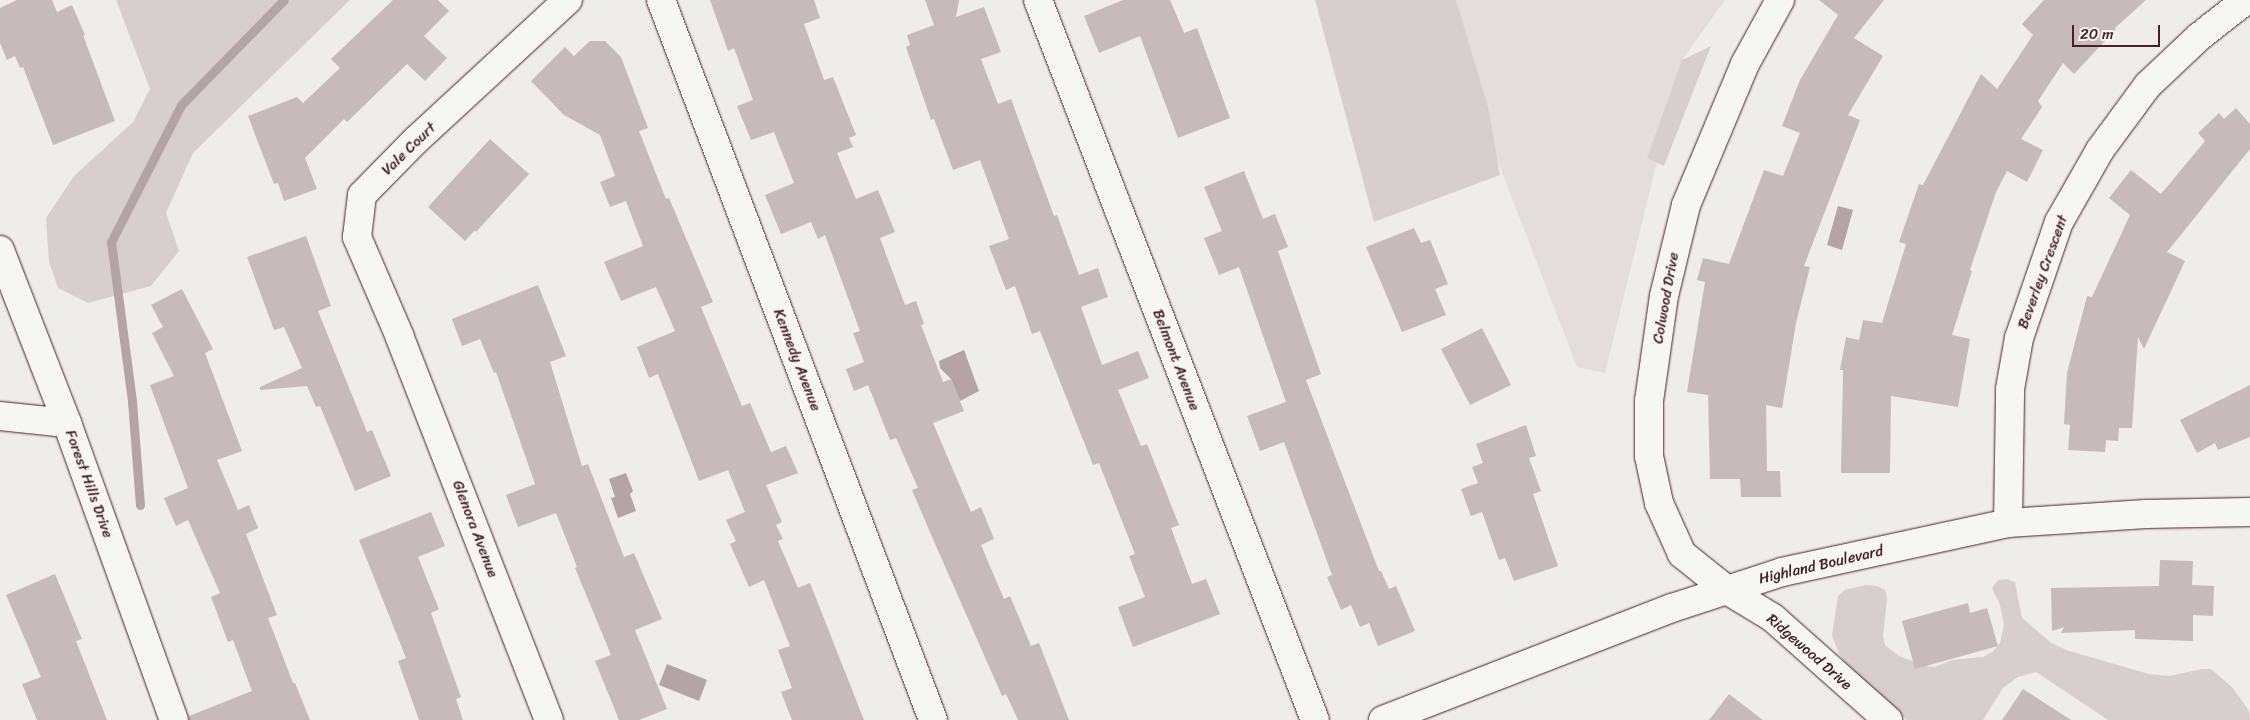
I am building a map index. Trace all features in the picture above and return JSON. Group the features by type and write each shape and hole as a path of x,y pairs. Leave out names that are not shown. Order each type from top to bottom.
{"street":[{"name":"Vale Court","path":"400,338 357,237 362,195 415,141 568,0"},
{"name":"Kennedy Avenue","path":"661,0 933,720"},
{"name":"Belmont Avenue","path":"1038,0 1314,720"},
{"name":"Colwood Drive","path":"1726,590 1682,554 1659,503 1649,456 1649,401 1664,296 1686,205 1714,134 1745,64 1780,0"},
{"name":"Beverley Crescent","path":"2008,523 2010,389 2019,338 2059,222 2100,150 2148,86 2200,36 2246,0"},
{"name":"Forest Hills Drive","path":"0,250 67,423 174,720"},
{"name":"Glenora Avenue","path":"400,338 549,720"},
{"path":"0,416 67,423"},
{"name":"Highland Boulevard","path":"1383,720 1672,608 1782,572 2008,523 2146,514 2250,512"},
{"name":"Ridgewood Drive","path":"1726,590 1773,618 1888,720"}],"shaded area":[{"path":"116,0 350,0 193,153 166,213 179,251 151,286 88,303 58,288 49,262 46,218 74,176 133,122 150,89"},
{"path":"1315,0 1456,0 1488,107 1500,175 1374,222"},
{"path":"1429,0 1725,0 1682,60 1605,373 1577,367 1460,63"},
{"path":"1711,46 1664,166 1647,158 1682,60"},
{"path":"1838,206 1853,210 1842,250 1827,245"},
{"path":"964,350 979,391 960,401 951,379 940,368 939,361"},
{"path":"626,473 633,491 630,494 636,511 618,518 611,498 615,497 609,479"},
{"path":"2007,579 2015,582 2022,618 2050,642 2066,650 2149,674 2169,676 2211,669 2233,688 2249,711 2250,720 2108,720 2036,672 2018,677 2003,688 1983,720 1907,720 1849,669 1839,654 1832,635 1838,596 1845,590 1866,585 1877,586 1885,590 1887,599 1883,636 1885,645 1899,656 1926,666 1935,667 1952,660 1983,657 1992,652 2000,643 2004,625 2000,605 1992,588 1998,580"},
{"path":"667,664 707,680 699,701 659,685"}],"building":[{"path":"17,0 52,0 57,12 72,5 85,35 83,35 115,121 53,145 23,67 20,68 15,56 7,60 0,43 0,8"},
{"path":"393,0 438,0 449,11 424,36 447,58 425,81 407,64 347,122 344,119 305,158 317,189 284,201 278,183 274,184 248,116 297,97 303,103 340,68 331,59"},
{"path":"710,0 814,0 820,18 804,24 824,80 833,77 856,135 849,138 853,147 837,153 856,199 878,190 895,232 880,238 905,305 916,301 924,324 921,325 943,382 951,379 964,411 933,423 971,512 981,507 994,539 981,545 1004,599 1010,596 1031,646 1039,643 1069,720 1018,720 1006,694 1002,696 912,490 918,488 896,438 890,440 868,385 854,391 846,369 864,362 853,333 860,331 825,235 818,239 811,222 781,234 765,195 794,183 774,132 751,140 737,106 753,100 734,48 728,51"},
{"path":"925,0 959,0 956,17 984,7 1001,52 981,59 998,104 1011,99 1054,216 1057,215 1079,275 1098,268 1108,297 1081,307 1102,365 1138,351 1149,378 1118,390 1141,446 1147,444 1179,525 1171,528 1192,584 1206,579 1220,614 1133,647 1118,607 1145,597 1129,556 1135,554 1099,463 1093,465 1040,331 1032,334 1015,286 1006,290 989,246 1009,239 980,160 953,170 934,119 931,120 906,47 910,45 907,35 934,25"},
{"path":"1123,0 1170,0 1184,33 1197,28 1230,118 1178,138 1140,36 1099,53 1084,16"},
{"path":"1819,0 1884,0 1854,38 1883,56 1848,115 1860,120 1804,266 1810,267 1796,323 1782,408 1766,405 1767,471 1780,471 1781,497 1741,497 1740,479 1710,479 1708,395 1687,392 1705,282 1697,280 1703,258 1729,264 1764,170 1783,176 1800,133 1782,126 1800,80 1838,15"},
{"path":"2044,0 2146,0 2115,28 2074,74 2063,63 2038,101 2042,107 2021,139 2043,150 2027,182 2007,171 1996,192 1970,270 1972,271 1952,335 1970,339 1958,407 1891,396 1890,473 1841,473 1843,370 1840,370 1846,337 1859,340 1863,320 1882,323 1906,244 1899,242 1919,184 1923,185 1981,74 1997,89 2033,35 2022,24"},
{"path":"590,41 605,41 621,57 648,128 639,131 666,199 669,198 713,302 701,307 742,406 750,403 771,452 786,446 798,473 766,485 782,522 776,525 783,539 778,541 798,588 810,583 864,720 792,720 781,692 792,688 778,650 790,646 764,580 749,587 730,544 736,541 726,520 745,512 728,470 699,481 658,374 649,378 637,347 675,331 656,287 621,301 604,262 643,246 626,201 610,207 600,182 615,176 600,135 564,115 531,81 565,47 574,56"},
{"path":"2236,108 2250,124 2250,149 2167,252 2185,261 2144,349 2138,337 2132,428 2119,428 2118,441 2106,440 2105,452 2068,450 2070,425 2064,424 2067,373 2087,296 2092,297 2130,215 2109,198 2131,170 2161,194 2205,141 2198,133 2219,113 2224,119"},
{"path":"490,139 529,174 476,232 475,230 465,241 428,207"},
{"path":"1244,171 1263,219 1275,214 1288,247 1278,251 1321,374 1306,380 1379,571 1381,571 1389,589 1396,586 1415,631 1378,646 1369,623 1360,627 1351,605 1341,610 1327,577 1332,575 1284,442 1260,451 1247,416 1286,402 1239,267 1219,275 1204,238 1222,231 1204,187"},
{"path":"1414,228 1421,243 1430,240 1448,284 1435,289 1446,315 1402,332 1366,247"},
{"path":"306,236 331,306 318,311 367,432 372,430 391,476 355,491 320,406 316,407 307,386 260,390 260,387 302,368 284,327 274,330 247,257"},
{"path":"538,285 566,356 550,362 582,466 588,464 624,557 634,553 662,619 635,630 667,709 639,720 619,720 595,661 611,655 575,568 577,567 556,513 518,527 506,495 535,484 496,372 494,373 480,339 462,346 452,319"},
{"path":"182,289 213,349 205,353 242,451 217,460 238,510 249,505 258,528 246,534 277,615 268,618 293,683 295,683 310,720 189,720 189,716 252,691 233,640 228,642 211,597 220,593 188,520 176,526 164,498 188,488 150,385 174,376 152,333 163,327 151,305"},
{"path":"1482,328 1511,385 1470,405 1441,349"},
{"path":"2250,385 2250,437 2218,450 2215,443 2197,453 2180,420"},
{"path":"1526,425 1536,456 1529,458 1541,491 1533,494 1558,566 1514,581 1505,558 1499,560 1482,512 1471,516 1461,489 1478,483 1472,467 1483,463 1476,444"},
{"path":"431,512 445,546 418,557 439,609 431,613 461,697 456,699 463,720 419,720 398,661 406,658 359,540"},
{"path":"2160,560 2193,561 2192,585 2214,586 2213,616 2193,615 2193,641 2135,639 2135,630 2061,633 2064,627 2052,631 2051,588 2159,586"},
{"path":"55,574 82,639 76,641 107,720 37,720 22,684 41,677 6,595"},
{"path":"1968,603 1970,613 1987,608 1998,646 1915,669 1902,621"},
{"path":"2023,689 2071,720 2002,720"},
{"path":"1729,694 1763,720 1709,720"}],"waterway":[{"path":"140,505 132,401 111,242 181,105 284,0"}]}
